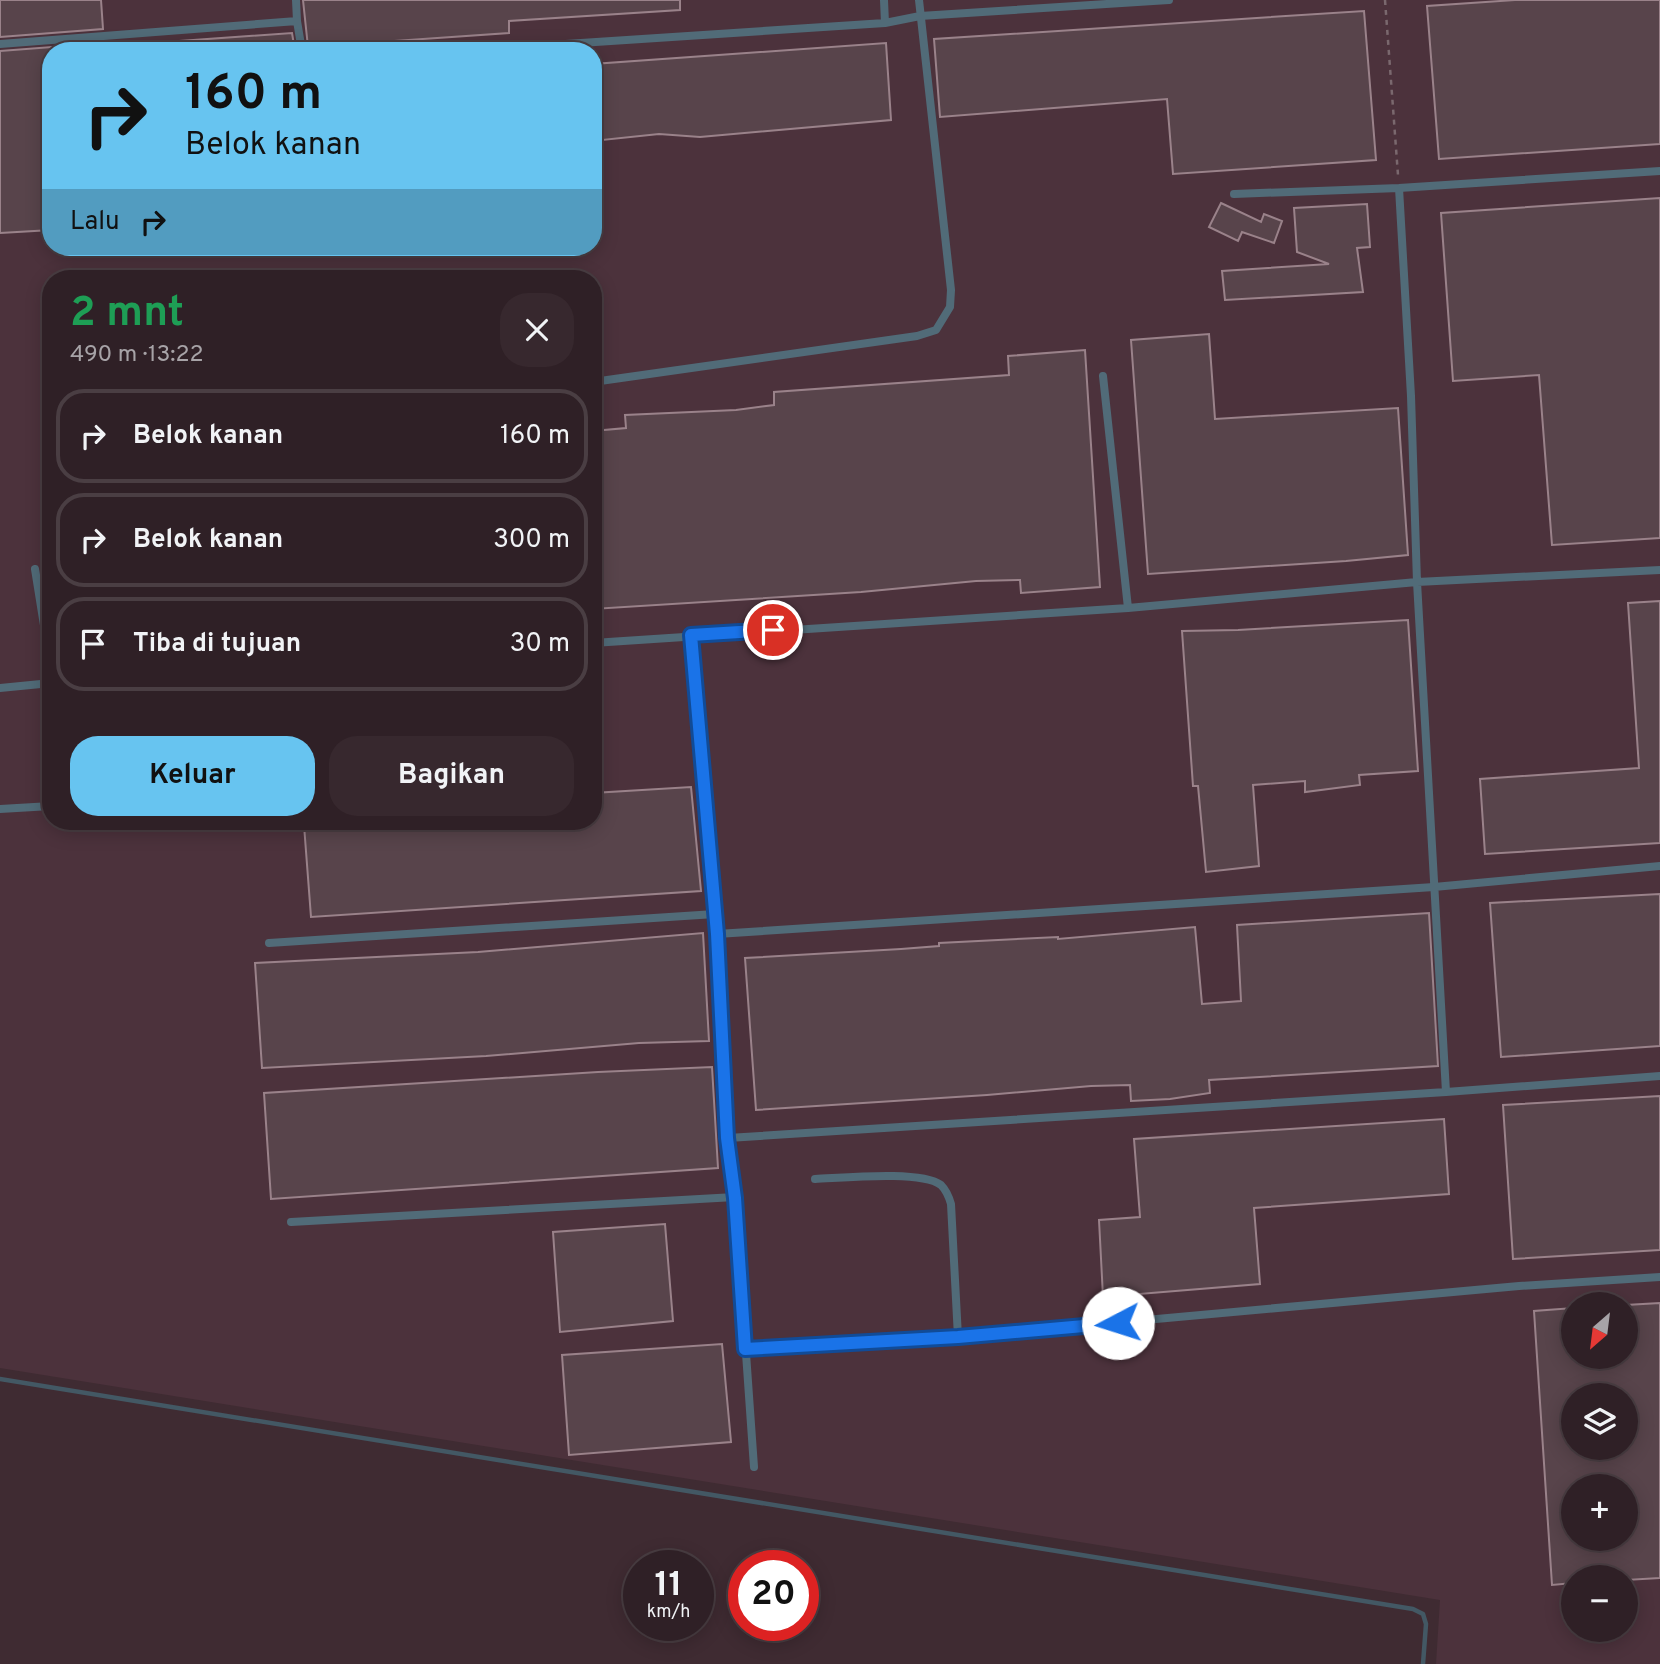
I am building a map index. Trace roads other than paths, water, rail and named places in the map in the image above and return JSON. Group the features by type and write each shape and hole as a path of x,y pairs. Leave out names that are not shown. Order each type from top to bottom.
{"lane":[{"path":"296,0 300,42"},
{"path":"884,0 885,23"},
{"path":"602,381 918,336 936,330 950,307 951,290 919,0"},
{"path":"596,42 885,23 920,16 1169,0"},
{"path":"0,44 297,21"},
{"path":"1234,194 1399,188 1660,171"},
{"path":"1399,188 1410,372 1417,582 1446,1092"},
{"path":"1102,376 1128,608"},
{"path":"34,569 42,616"},
{"path":"602,642 1128,608 1431,581 1660,570"},
{"path":"691,635 717,934 727,1138 735,1198 754,1467"},
{"path":"0,688 42,684"},
{"path":"0,809 42,807"},
{"path":"717,934 1434,887 1660,866"},
{"path":"268,943 715,914"},
{"path":"727,1138 1660,1076"},
{"path":"815,1179 874,1176 924,1178 939,1184 947,1192 951,1204 958,1337"},
{"path":"291,1222 735,1198"},
{"path":"745,1349 958,1337 1519,1286 1660,1277"}],"waterway":[{"path":"0,1379 1413,1609 1423,1614 1426,1624 1423,1664"}]}
